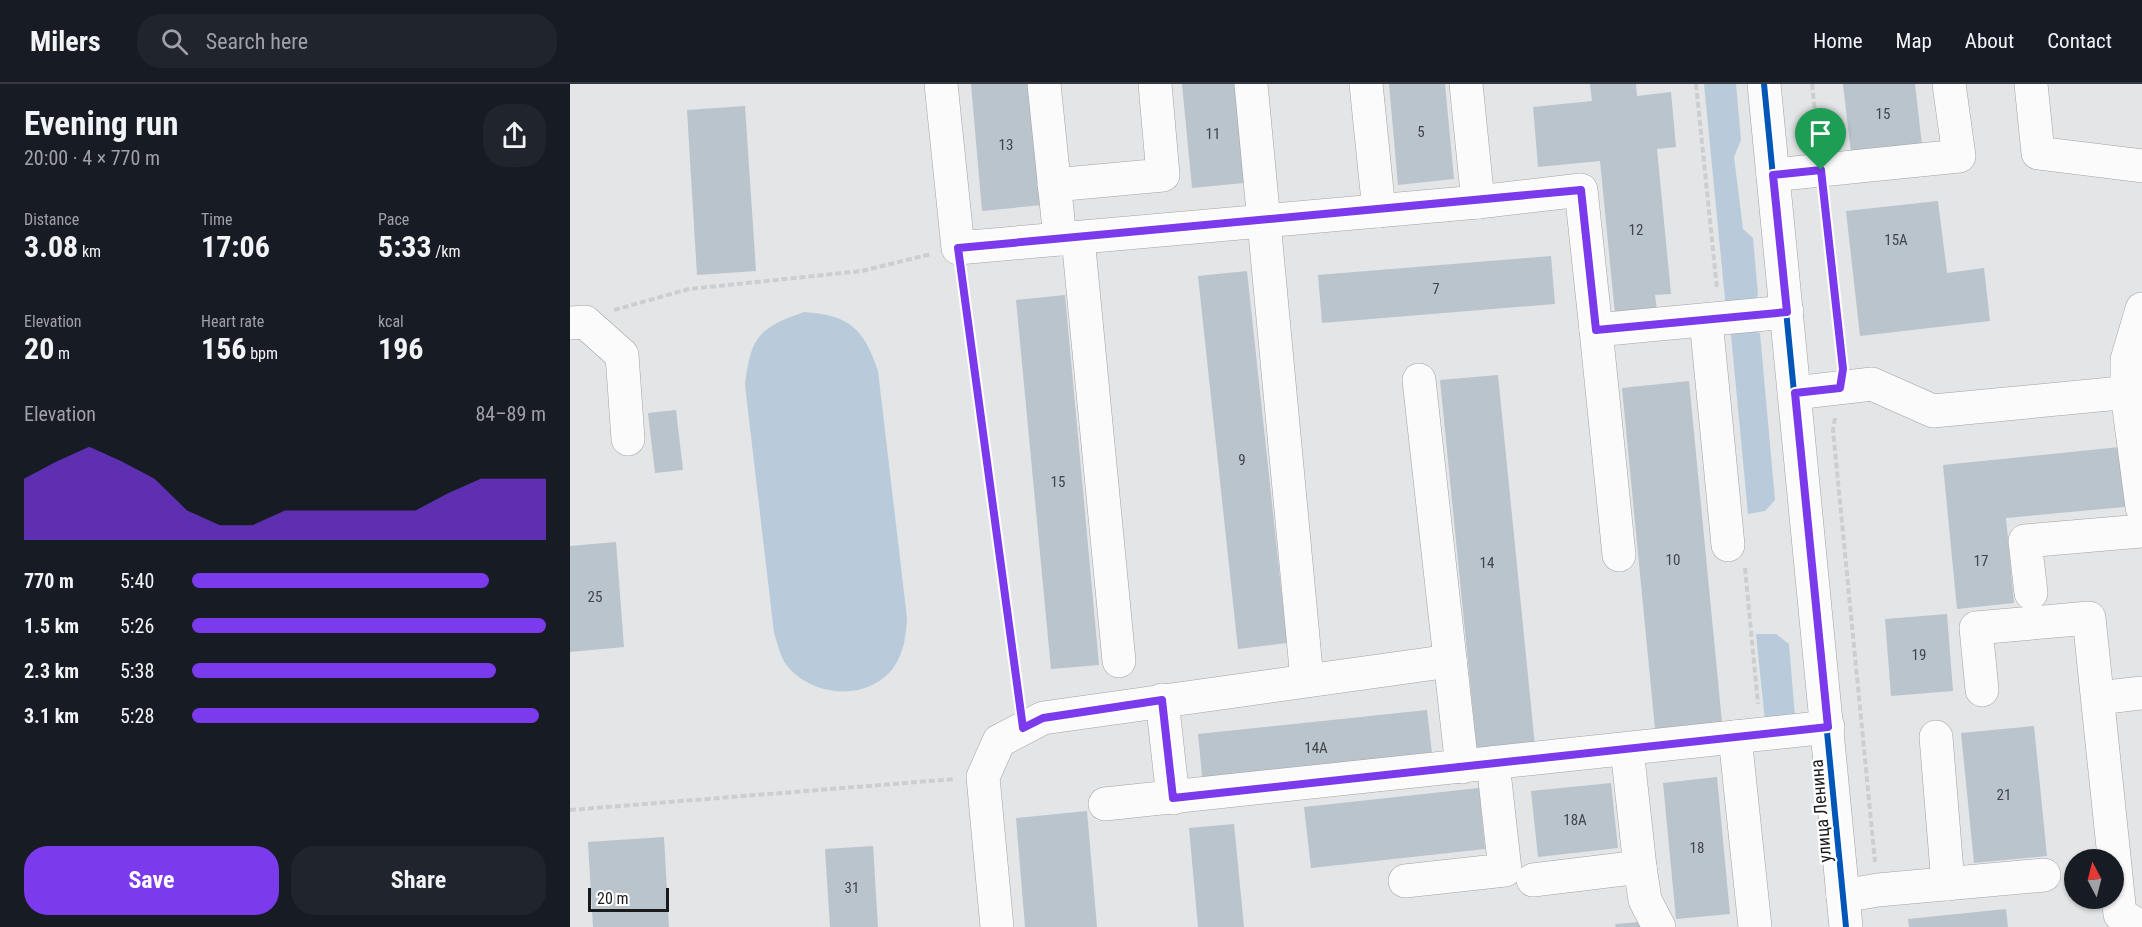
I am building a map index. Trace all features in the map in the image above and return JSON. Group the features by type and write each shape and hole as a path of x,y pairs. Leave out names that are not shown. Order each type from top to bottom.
{"street":[{"path":"941,84 958,248 1478,202 1581,190 1619,555"},
{"path":"1044,84 1054,185 1069,238 1119,661"},
{"path":"1054,185 1164,174 1155,84"},
{"path":"1251,84 1307,680"},
{"path":"1366,84 1379,211"},
{"path":"1466,84 1478,202"},
{"name":"улица Ленина","path":"1764,84 1845,911"},
{"path":"1773,175 1959,156 1949,84"},
{"path":"2031,84 2038,153 2142,166"},
{"path":"2142,309 2127,360 2134,392 2142,507"},
{"path":"1596,330 1787,312"},
{"path":"1706,320 1728,545"},
{"path":"570,323 585,322 622,355 628,439"},
{"path":"1405,881 1505,870 1450,661 1419,380"},
{"path":"1795,393 1872,384 1933,411 2134,392"},
{"path":"2031,593 2025,541 2142,531"},
{"path":"1982,690 1976,628 2089,618 2120,914 2140,927"},
{"path":"997,927 983,777 999,741 1043,718 1450,661"},
{"path":"2098,698 2142,693"},
{"path":"1162,700 1173,798"},
{"path":"1105,804 1828,727"},
{"path":"1735,737 1755,927"},
{"path":"1936,737 1948,884"},
{"path":"1627,749 1645,900 1659,927"},
{"path":"1533,880 1640,867"},
{"path":"1845,911 1878,890 2044,875"}],"path":[{"path":"1812,84 1843,369 1833,430 1878,890"},
{"path":"602,313 689,288 862,271 958,248 1023,728"},
{"path":"570,810 983,777"}],"shaded area":[{"path":"1704,84 1736,84 1741,140 1734,157 1743,229 1753,238 1758,294 1755,302 1726,309"},
{"path":"804,312 833,317 853,327 867,344 878,371 907,625 902,650 894,667 883,679 854,691 823,689 808,683 785,663 774,633 745,385 750,356 760,336 776,323"},
{"path":"1730,324 1760,333 1775,500 1765,511 1748,514"},
{"path":"1756,634 1776,634 1789,644 1795,717 1765,721"}],"building":[{"path":"971,84 1031,84 1042,205 982,211"},
{"path":"1182,84 1235,84 1244,183 1192,188"},
{"path":"1389,84 1445,84 1454,179 1398,185"},
{"path":"1590,84 1636,84 1637,96 1671,92 1676,147 1657,149 1671,294 1655,295 1657,310 1615,314 1600,161 1538,167 1533,107 1592,101"},
{"path":"1843,84 1915,84 1922,145 1851,153"},
{"path":"745,106 756,271 697,275 687,110"},
{"path":"1938,201 1947,273 1984,268 1990,321 1860,336 1846,211"},
{"path":"1551,256 1555,304 1322,323 1318,275"},
{"path":"1247,271 1287,643 1238,649 1198,276"},
{"path":"1065,295 1099,665 1051,669 1016,300"},
{"path":"1498,375 1535,746 1477,752 1440,380"},
{"path":"1689,381 1723,733 1656,739 1622,388"},
{"path":"676,410 683,470 655,473 648,413"},
{"path":"2129,446 2135,506 2006,518 2014,603 1957,609 1943,465"},
{"path":"616,542 624,647 570,652 570,546"},
{"path":"1947,614 1953,691 1891,696 1885,619"},
{"path":"1427,710 1433,762 1203,786 1198,734"},
{"path":"2034,726 2047,856 1974,863 1961,733"},
{"path":"1717,777 1730,914 1676,919 1663,783"},
{"path":"1611,783 1618,848 1538,857 1531,791"},
{"path":"1479,788 1485,849 1311,868 1304,807"},
{"path":"1087,811 1097,927 1025,927 1016,818"},
{"path":"1234,824 1244,927 1198,927 1189,828"},
{"path":"664,837 669,927 593,927 588,842"},
{"path":"873,846 878,927 830,927 825,849"},
{"path":"2006,909 2008,927 1909,927 1908,919"},
{"path":"1640,922 1641,927 1616,927 1615,924"}],"cycle path":[{"path":"1764,84 1846,927"}],"route":[{"path":"1821,170 1843,369 1840,388 1795,393 1828,727 1173,798 1162,700 1043,718 1023,728 958,248 1478,202 1581,190 1596,330 1787,312 1773,175 1821,170"}]}
